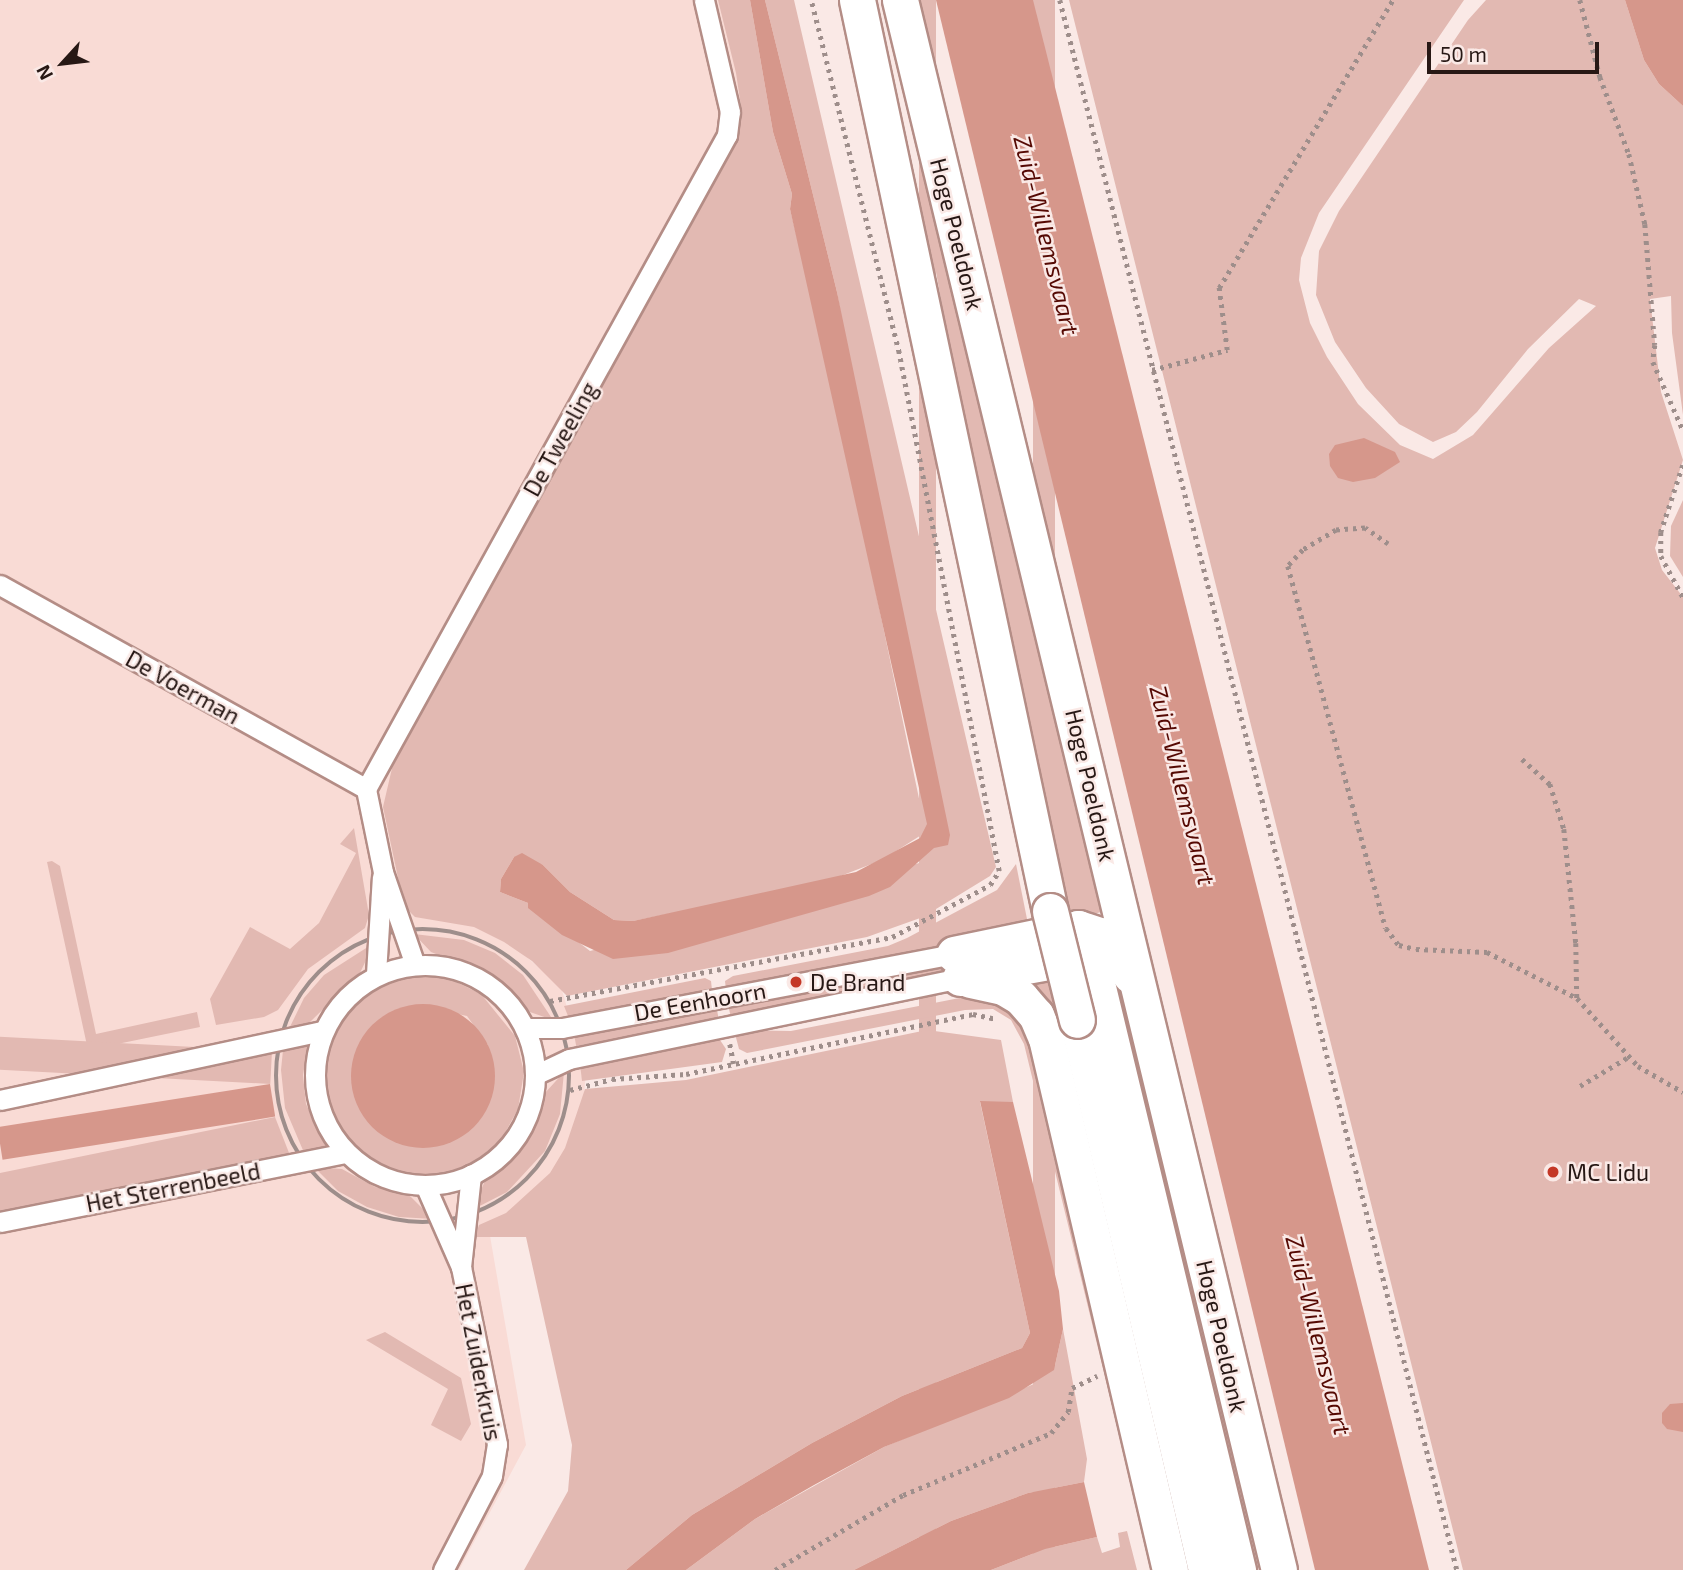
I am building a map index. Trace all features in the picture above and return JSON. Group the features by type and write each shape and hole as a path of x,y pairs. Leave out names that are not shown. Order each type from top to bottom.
{"highway":[{"name":"Hoge Poeldonk","path":"857,0 1050,911 1206,1570"},
{"name":"Hoge Poeldonk","path":"900,0 1279,1570"},
{"path":"957,966 1063,930 1089,929 1109,944 1140,991"},
{"path":"957,966 1066,959 1078,961 1097,983 1238,1570"},
{"path":"957,966 1003,986 1021,998 1036,1016 1046,1038 1170,1570"}],"street":[{"name":"De Tweeling","path":"366,789 727,135 730,112 704,0"},
{"name":"De Voerman","path":"0,585 366,789"},
{"path":"366,789 383,872 415,965"},
{"path":"376,974 383,872"},
{"path":"415,965 468,975 499,996 527,1028 537,1074 531,1104 510,1146 471,1175 425,1185 380,1176 346,1153 330,1131 316,1086 314,1066 322,1031 337,1005 376,974 415,965"},
{"name":"De Eenhoorn","path":"527,1028 562,1028 957,966"},
{"name":"De Eenhoorn","path":"537,1074 569,1059 957,966"},
{"path":"0,1100 281,1043 322,1031"},
{"name":"Het Sterrenbeeld","path":"0,1222 346,1153"},
{"name":"Het Zuiderkruis","path":"461,1267 471,1175"},
{"name":"Het Zuiderkruis","path":"425,1185 461,1267 498,1444 492,1476 443,1570"}],"path":[{"path":"550,1001 717,972 905,933 990,885 1000,862 899,353 811,0"},
{"path":"1060,0 1457,1570"},
{"path":"1152,370 1227,349 1219,288 1393,0"},
{"path":"1580,0 1600,76 1629,154 1645,224 1656,345 1653,362 1683,430"},
{"path":"1683,465 1661,533 1661,556 1683,597"},
{"path":"1388,544 1365,528 1336,530 1303,550 1288,566 1386,928 1399,945 1407,947 1487,952 1577,998 1653,1078 1683,1093"},
{"path":"1522,759 1550,784 1564,830 1576,943 1577,998"},
{"path":"402,930 451,932 497,949 517,963 550,1001 562,1028 569,1059 570,1090 557,1136 537,1169 494,1206 467,1217 443,1222 416,1223 363,1210 340,1197 304,1161 279,1104 284,1026 314,978 355,946 402,930"},
{"path":"570,1090 612,1079 686,1074 973,1014 987,1015 1006,1026"},
{"path":"1580,1086 1630,1056"},
{"path":"1094,1363 1100,1388"},
{"path":"775,1570 902,1495 1051,1433 1068,1412 1072,1388 1097,1376"}],"shaded area":[{"path":"0,0 724,0 752,126 420,864 561,987 586,1072 581,1129 541,1194 489,1230 526,1445 459,1570 0,1570"},
{"path":"718,0 750,0 773,132 792,194 790,209 829,368 926,832 882,860 825,882 633,921 614,920 570,892 543,865 514,857 501,879 500,892 528,903 590,951 923,862 934,848 837,292 765,0 794,0 996,867 990,876 923,917 867,937 567,996 532,961 504,942 474,927 415,917 404,906 383,807 393,764 737,139 742,113 736,73"},
{"path":"919,0 936,0 936,1570 919,1570"},
{"path":"1033,0 1055,0 1055,1570 1033,1570"},
{"path":"1069,0 1464,0 1319,213 1301,258 1299,280 1310,323 1327,357 1358,404 1400,445 1433,459 1473,435 1549,348 1596,306 1579,299 1528,349 1477,412 1456,432 1433,442 1399,424 1366,388 1335,342 1316,295 1319,251 1339,211 1468,20 1486,0 1625,0 1644,60 1659,84 1683,106 1683,415 1672,333 1671,296 1650,299 1661,392 1683,460 1655,548 1662,570 1683,597 1683,1570 1463,1570"},
{"path":"931,196 1105,911 1070,920 976,499 923,198"},
{"path":"1683,500 1683,577 1670,556 1671,526"},
{"path":"354,828 369,915 365,928 308,969 278,1010 264,1017 216,1025 210,999 250,927 290,949 319,923 356,853 340,844"},
{"path":"52,861 60,866 96,1034 197,1012 200,1027 88,1050 47,862"},
{"path":"1016,864 1029,929 726,990 725,981 733,976 888,946 907,938 997,890"},
{"path":"414,934 464,940 495,953 523,975 553,1020 527,1011 486,974 431,952"},
{"path":"374,943 360,973 307,1025 287,1033 304,998 324,975"},
{"path":"1033,943 1036,957 732,1021 729,1008"},
{"path":"412,976 448,978 481,994 515,1036 524,1072 518,1109 500,1142 470,1165 434,1176 396,1174 362,1157 337,1129 324,1093 324,1057 348,1008 377,986","holes":["416,1005 467,1016 488,1045 398,1143 363,1115 384,1016"]},
{"path":"705,978 711,981 712,990 570,1021 564,1006"},
{"path":"980,994 999,998 1027,1023 1152,1570 1024,1044 1011,1020 993,1009 965,1010 747,1053 739,1049 734,1030 791,1031"},
{"path":"716,1004 719,1021 576,1046 573,1029"},
{"path":"927,1030 1001,1040 1013,1102 980,1102 1030,1333 1022,1348 902,1396 812,1443 692,1515 626,1570 524,1570 568,1491 572,1445 526,1237 475,1237 479,1225 506,1213 550,1173 565,1148 585,1089 686,1080"},
{"path":"716,1034 726,1049 722,1062 582,1081 580,1064"},
{"path":"0,1037 272,1051 270,1084 0,1070"},
{"path":"308,1045 303,1075 306,1104 328,1150 305,1155 285,1108 281,1070 283,1050"},
{"path":"564,1072 560,1114 545,1151 507,1192 472,1210 485,1181 523,1142 545,1093"},
{"path":"275,1117 291,1158 0,1211 0,1173"},
{"path":"314,1167 342,1169 375,1187 409,1195 433,1219 399,1217 367,1207 338,1191"},
{"path":"1063,1329 1087,1459 1084,1482 1028,1493 951,1521 854,1570 686,1570 755,1519 884,1447 1041,1381 1054,1370"},
{"path":"385,1332 461,1378 471,1424 461,1441 431,1425 448,1389 366,1340"},
{"path":"1127,1531 1137,1570 991,1570 1045,1549 1097,1537 1102,1553 1120,1547 1118,1533"}],"water":[{"path":"750,0 765,0 837,292 950,835 948,845 934,848 890,887 869,896 668,953 613,959 562,935 528,908 528,903 500,892 501,879 514,857 522,853 543,865 570,892 614,920 633,921 856,872 920,838 927,824 790,209 792,194 773,132"},
{"name":"Zuid-Willemsvaart","path":"936,0 1033,0 1429,1570 1315,1570"},
{"path":"1625,0 1683,0 1683,106 1659,84 1644,60"},
{"path":"1364,438 1395,452 1400,462 1375,478 1353,482 1338,478 1330,466 1329,454 1335,445"},
{"path":"423,1004 450,1010 474,1025 489,1049 495,1076 489,1103 474,1127 450,1142 423,1148 396,1142 372,1127 357,1103 351,1076 357,1049 372,1025 396,1010"},
{"path":"270,1084 275,1117 3,1160 0,1127"},
{"path":"980,1101 1013,1102 1059,1291 1063,1329 1054,1370 1009,1398 884,1447 814,1485 755,1519 686,1570 626,1570 692,1515 812,1443 902,1396 1022,1348 1030,1333"},
{"path":"1683,1403 1683,1432 1667,1429 1662,1423 1662,1413 1670,1404"},
{"path":"1084,1482 1097,1537 1045,1549 991,1570 854,1570 951,1521 1028,1493"}],"place":[{"name":"De Brand","path":"796,982"},
{"name":"MC Lidu","path":"1553,1172"}]}
